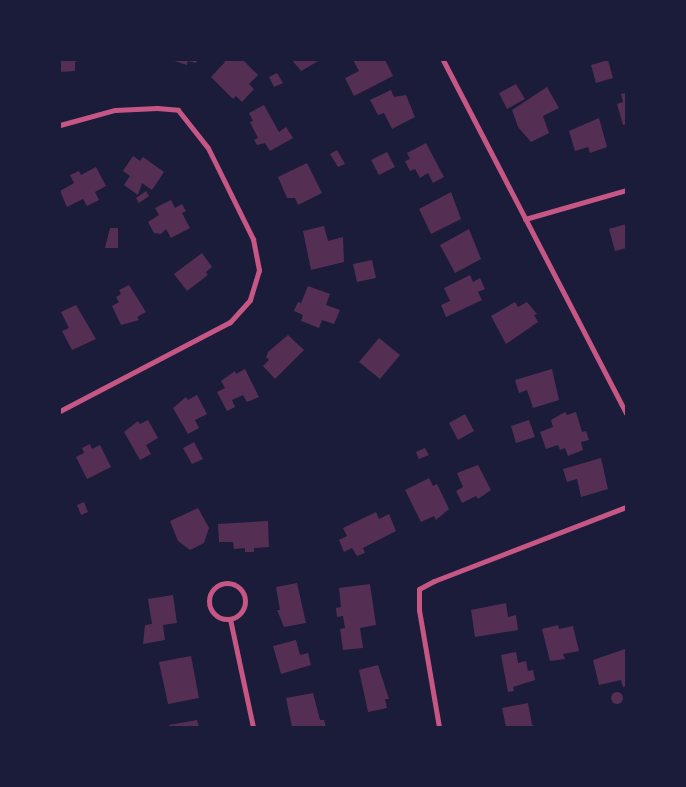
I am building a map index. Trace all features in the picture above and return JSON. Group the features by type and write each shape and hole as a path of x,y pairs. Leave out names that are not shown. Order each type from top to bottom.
{"street":[{"path":"443,60 626,413"},
{"path":"60,125 115,110 157,108 178,110 208,148 253,239 259,270 250,300 230,322 60,411"},
{"path":"525,219 626,190"},
{"path":"439,727 419,610 419,589 434,580 626,507"},
{"path":"223,584 239,588 245,600 241,612 230,620 214,615 209,603 212,590 223,584"},
{"path":"230,620 253,727"}],"building":[{"path":"60,60 81,60 75,62 75,71 60,72"},
{"path":"171,60 197,60 196,63 188,61 187,65"},
{"path":"223,60 243,60 258,75 249,84 254,89 242,102 236,96 233,99 211,77 225,62"},
{"path":"292,60 320,60 301,71"},
{"path":"353,60 385,60 393,76 354,96 345,78 359,71"},
{"path":"608,60 613,78 596,83 591,65"},
{"path":"277,73 283,83 274,87 269,77"},
{"path":"516,84 525,99 507,109 499,93"},
{"path":"547,87 559,108 543,116 549,133 531,142 518,127 512,110"},
{"path":"391,90 394,97 406,95 415,117 392,129 384,113 378,115 370,100"},
{"path":"626,93 626,124 623,125 617,104 623,102 621,94"},
{"path":"264,105 279,132 286,127 293,138 270,151 265,143 257,145 254,140 258,138 250,122 253,121 249,113"},
{"path":"599,118 607,147 590,153 588,147 575,151 569,131"},
{"path":"426,143 444,177 433,183 428,173 420,178 415,169 410,171 405,161 410,159 407,153"},
{"path":"337,150 345,164 338,167 330,154"},
{"path":"387,152 395,167 379,175 371,160"},
{"path":"133,156 140,161 143,157 164,172 152,190 142,183 138,195 124,185 130,176 123,171"},
{"path":"307,163 322,193 298,205 295,198 287,198 278,177"},
{"path":"96,167 106,186 95,192 99,200 87,206 83,199 67,207 60,191 74,183 70,175 79,171 81,175"},
{"path":"146,191 149,196 139,203 136,198"},
{"path":"451,192 461,219 431,234 419,209"},
{"path":"171,200 175,208 182,204 186,211 182,213 190,228 171,238 166,229 161,234 154,233 148,222 159,215 155,208"},
{"path":"626,224 626,248 615,251 609,229"},
{"path":"324,226 328,241 343,237 344,262 311,270 303,231"},
{"path":"110,228 118,228 118,248 105,248"},
{"path":"469,229 481,259 455,273 440,245"},
{"path":"202,253 212,267 206,272 208,275 187,291 174,274"},
{"path":"372,260 376,278 357,282 353,264"},
{"path":"470,275 473,282 480,278 485,289 478,292 482,300 446,317 441,305 450,301 444,288"},
{"path":"129,285 146,312 137,317 139,320 121,325 112,306 119,302 116,297 121,294 119,290"},
{"path":"308,286 330,294 326,305 340,310 334,324 322,320 319,328 301,321 303,315 294,311 298,302 301,303"},
{"path":"515,302 518,307 527,302 537,314 534,315 538,322 506,344 491,316"},
{"path":"76,305 96,339 72,350 62,331 69,328 61,312"},
{"path":"288,335 304,350 275,379 263,366 269,360 266,357 268,352"},
{"path":"379,338 400,355 380,379 359,362"},
{"path":"245,369 259,397 247,402 243,395 232,400 235,407 227,411 217,392 225,388 221,381 235,371 236,374"},
{"path":"552,369 559,400 533,408 527,390 519,393 515,380"},
{"path":"197,395 207,414 195,420 199,428 188,434 173,408 186,397 188,400"},
{"path":"565,412 567,415 576,412 582,432 586,431 589,440 581,442 583,450 568,456 565,448 560,450 558,445 546,449 540,432 553,427 551,420"},
{"path":"465,414 474,431 458,440 449,423"},
{"path":"148,420 158,438 146,445 151,454 140,460 124,432 138,421 140,424"},
{"path":"529,420 535,437 516,443 511,426"},
{"path":"194,442 203,459 192,464 183,448"},
{"path":"90,444 92,449 100,445 111,467 87,479 76,457 84,453 82,448"},
{"path":"425,448 429,455 419,459 416,452"},
{"path":"601,458 608,489 581,497 577,479 567,482 563,469"},
{"path":"478,465 491,490 478,499 476,496 462,503 456,491 463,487 457,473"},
{"path":"429,478 433,486 437,484 449,509 436,520 434,516 421,522 405,490"},
{"path":"84,502 88,512 81,515 77,505"},
{"path":"198,508 209,528 204,543 190,550 178,541 170,521"},
{"path":"376,512 379,519 389,514 396,531 363,548 365,553 357,556 352,548 344,552 339,540 347,536 343,528"},
{"path":"268,521 269,547 254,548 254,552 245,552 245,548 234,549 233,542 219,542 218,524"},
{"path":"297,583 306,623 284,627 277,610 280,610 276,587"},
{"path":"370,584 376,625 360,628 363,648 343,650 340,629 345,628 343,616 337,617 336,608 341,607 339,588"},
{"path":"173,595 177,623 163,625 165,640 143,644 145,625 152,624 148,599"},
{"path":"506,603 508,617 516,615 518,630 475,637 471,610"},
{"path":"558,625 559,629 573,626 579,651 563,654 565,659 550,661 542,629"},
{"path":"296,640 300,655 308,653 311,665 281,674 273,646"},
{"path":"625,649 626,686 623,687 621,680 599,685 593,660"},
{"path":"516,652 518,663 526,661 528,671 533,670 535,680 513,687 514,691 508,692 501,655"},
{"path":"191,656 199,698 168,704 159,662"},
{"path":"378,665 389,699 385,699 387,708 368,712 359,670"},
{"path":"619,692 622,693 622,703 615,704 612,703 611,696 612,693"},
{"path":"313,693 320,720 324,720 326,727 292,727 286,698"},
{"path":"528,703 532,725 538,727 506,727 502,708"},
{"path":"197,720 199,727 169,727 169,725"}]}
